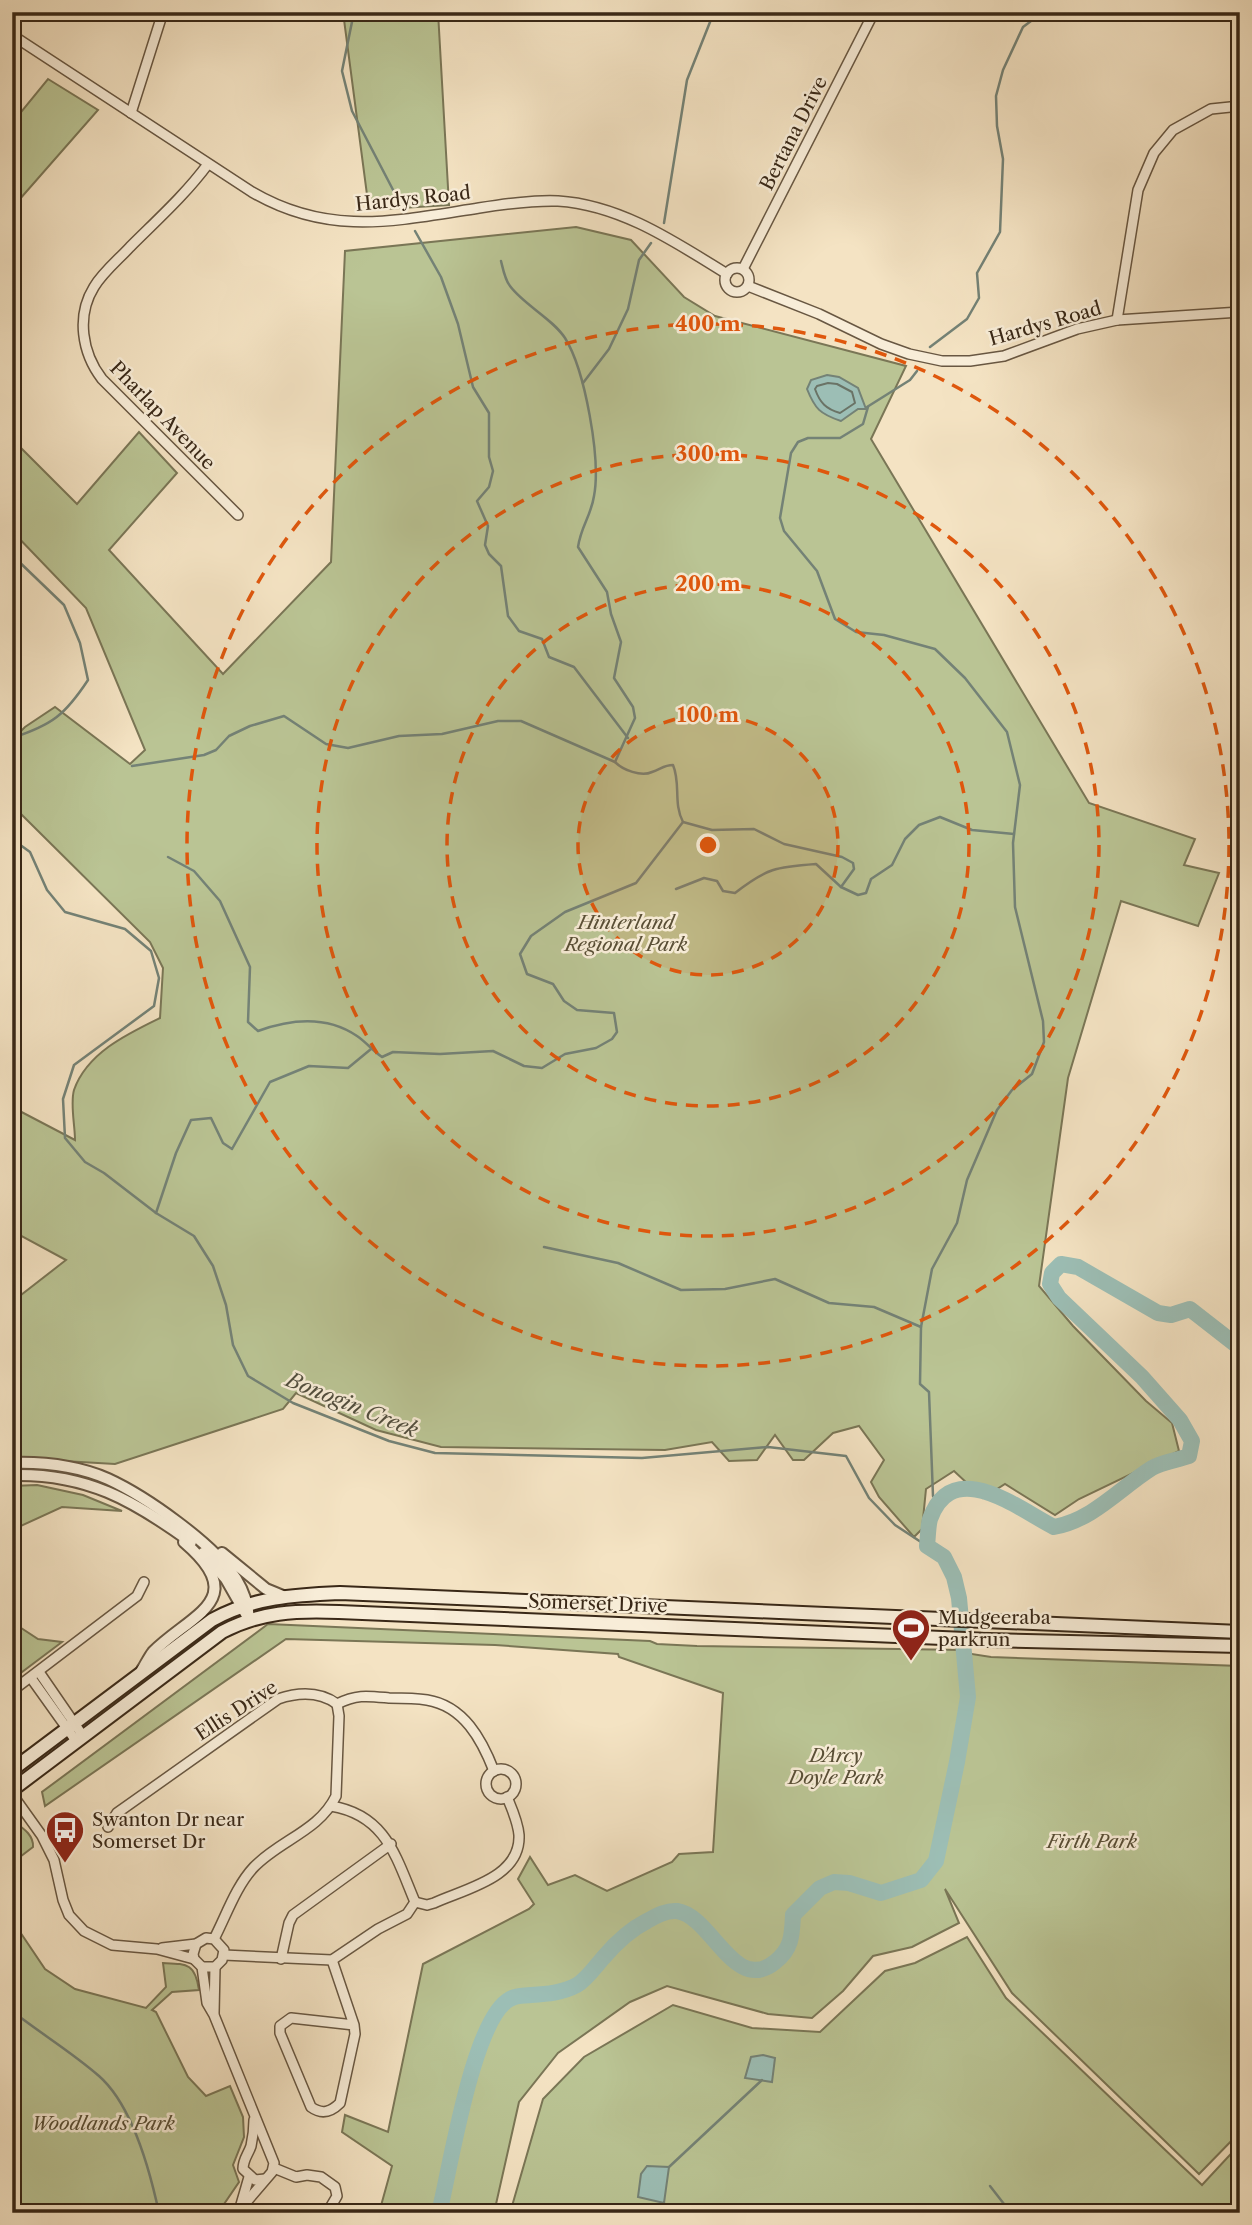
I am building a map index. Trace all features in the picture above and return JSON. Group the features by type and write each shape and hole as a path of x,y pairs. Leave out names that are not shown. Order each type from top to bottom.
{"main road":[{"name":"Somerset Drive","path":"12,1770 206,1624 244,1605 283,1596 340,1593 1240,1632"},
{"path":"646,1607 646,1625"},
{"name":"Somerset Drive","path":"12,1792 222,1632 249,1619 276,1613 304,1611 989,1640 1240,1647"}],"street":[{"path":"131,113 163,12"},
{"name":"Bertana Drive","path":"743,270 874,12"},
{"name":"Hardys Road","path":"12,35 208,164 273,204 295,212 338,221 377,222 526,202 557,201 582,204 608,211 663,236 727,274"},
{"path":"1117,320 1138,190 1154,153 1173,130 1211,109 1240,106"},
{"name":"Pharlap Avenue","path":"208,164 193,185 94,286 86,304 84,336 90,358 102,379 238,515"},
{"path":"736,268 743,270 749,276 748,286 741,291 732,291 726,284 727,274 736,268"},
{"name":"Hardys Road","path":"748,286 819,314 881,344 909,354 942,361 970,361 1004,356 1077,329 1117,320 1240,312"},
{"path":"12,1462 64,1466 107,1479 174,1526 209,1559 244,1605 249,1619"},
{"path":"12,1473 55,1476 105,1489 174,1526 196,1532 266,1588 283,1596"},
{"path":"142,1671 152,1653 203,1613 213,1594 211,1576 206,1564 174,1526"},
{"path":"12,1692 137,1595 144,1582"},
{"path":"39,1672 80,1739"},
{"path":"31,1678 71,1725"},
{"name":"Ellis Drive","path":"108,1827 117,1813 278,1699 292,1694 325,1695 337,1704 353,1696 423,1699 436,1703 473,1728 483,1743 494,1771"},
{"path":"214,1939 243,1881 255,1866 321,1818 331,1806 336,1796 339,1716 337,1704"},
{"name":"Ellis Drive","path":"505,1769 515,1779 516,1787 508,1797 497,1798 489,1792 486,1782 494,1771 505,1769"},
{"path":"12,1792 42,1836 54,1860 69,1915 84,1931 111,1944 157,1949 194,1959 202,1967 206,2003 214,2015 273,2159 274,2168 238,2211"},
{"name":"Ellis Drive","path":"332,1960 407,1913 415,1902 426,1905 433,1903 498,1875 509,1865 516,1853 519,1834 508,1797"},
{"path":"331,1806 348,1808 376,1826 391,1844 415,1902"},
{"path":"281,1959 293,1915 391,1844"},
{"path":"157,1949 196,1944 206,1938 214,1939 222,1945 224,1955 215,1967 214,2015"},
{"path":"194,1959 196,1944"},
{"path":"224,1955 332,1960 354,2025 355,2034 340,2103 329,2116 317,2112 311,2107 280,2033 280,2026 292,2018 354,2025"},
{"path":"202,1967 215,1967"},
{"path":"255,2115 250,2151 243,2164 254,2180 265,2179"},
{"path":"250,2151 259,2148 268,2151"},
{"path":"274,2168 296,2177 321,2177 335,2187 337,2196 327,2213"},
{"path":"238,2211 250,2177"}],"green space":[{"path":"343,12 438,12 449,205 369,210"},
{"path":"48,79 98,110 12,208 12,123"},
{"name":"Hinterland Regional Park","path":"576,227 631,240 684,297 715,316 906,366 871,439 1089,803 1195,839 1184,865 1219,873 1198,926 1121,901 1068,1078 1039,1286 1073,1326 1146,1401 1172,1423 1179,1451 1079,1499 1055,1515 1005,1484 983,1498 954,1471 926,1489 922,1529 914,1537 879,1497 871,1482 884,1460 859,1426 833,1433 804,1460 793,1460 775,1435 757,1460 729,1461 712,1442 665,1450 441,1447 376,1430 296,1393 283,1409 115,1464 12,1458 12,1302 66,1260 12,1231 12,1107 75,1140 73,1096 80,1077 88,1065 110,1046 160,1018 163,968 150,942 12,802 12,740 25,727 55,707 130,764 145,750 86,608 12,531 12,439 77,504 139,432 177,473 109,550 223,674 331,562 345,251"},
{"path":"37,1485 83,1495 122,1511 62,1507 12,1530 12,1486"},
{"path":"12,1622 38,1639 62,1642 14,1678"},
{"path":"268,1624 650,1641 657,1644 697,1646 965,1650 965,1653 991,1657 1240,1666 1240,2132 1199,2174 1012,1993 945,1889 959,1923 912,1947 873,1956 843,1991 812,2018 768,2014 667,1986 630,2002 558,2053 519,2102 494,2213 379,2213 392,2166 342,2132 345,2115 388,2132 423,1964 534,1904 518,1879 530,1857 548,1885 575,1875 607,1891 672,1862 679,1854 713,1852 723,1693 619,1657 618,1654 495,1645 286,1639 45,1806 42,1792"},
{"path":"12,1820 29,1835 33,1847 12,1863"},
{"name":"Woodlands Park","path":"12,1920 45,1969 75,1989 146,2008 166,1987 163,1963 184,1965 192,1970 199,1990 172,1992 152,2010 156,2012 188,2077 206,2096 230,2086 243,2117 244,2137 233,2165 239,2182 222,2207 214,2213 12,2213"},
{"path":"967,1937 1006,1998 1202,2185 1240,2144 1240,2213 510,2213 543,2099 584,2057 673,2005 752,2028 820,2032 885,1971 915,1963"}],"water":[{"path":"827,375 839,377 858,388 866,409 858,409 841,421 819,410 807,389 811,380"},
{"path":"763,2055 775,2058 772,2082 745,2078 751,2057"},
{"path":"647,2166 669,2167 664,2203 638,2197 641,2174"}],"waterway":[{"path":"354,12 342,71 352,111 403,209"},
{"path":"664,223 687,80 714,12"},
{"path":"930,347 967,319 979,298 977,273 1000,232 1003,159 997,126 996,96 1003,70 1023,27 1043,12"},
{"path":"415,231 441,277 458,324 473,387 489,413 489,457 493,471 489,487 477,501 488,526 485,545 489,554 501,566 508,616 519,631 542,639 549,657 574,667 628,738"},
{"path":"583,383 609,349 628,309 639,260 651,243"},
{"path":"501,261 510,286 565,338 585,392 593,438 596,480 593,503 578,547 607,592 621,642 614,678 633,707 635,718 615,762"},
{"path":"867,407 910,380 917,371"},
{"path":"868,407 863,424 840,438 808,438 798,442 791,453 780,518 784,531 817,571 835,619 856,632 884,635 935,649 965,678 1007,732 1020,785 1013,843 1015,907 1043,1021 1044,1042 1032,1074 1012,1090 997,1110 967,1180 957,1223 932,1269 921,1327 920,1384 929,1392 933,1496 940,1503"},
{"name":"Bonogin Creek","path":"12,555 64,605 80,643 88,680 72,702 56,717 38,728 12,738"},
{"path":"132,766 204,755 216,750 229,736 250,726 284,716 326,744 348,748 399,736 442,734 498,721 521,721 632,772 643,774 673,765 677,779 678,808 683,822 712,830 754,829 784,844 842,857 853,863 854,869 841,887"},
{"path":"676,889 704,878 717,881 723,891 735,893 772,870 816,864 841,887 858,895 866,893 871,879 892,865 905,839 919,825 940,817 972,830 1014,834"},
{"path":"168,857 194,871 220,901 250,967 248,1022 258,1031 296,1022 321,1022 345,1029 382,1057 393,1052 440,1054 493,1051 524,1066 542,1068 565,1054 596,1048 612,1039 617,1032 614,1013 577,1010 564,1001 553,984 527,974 520,954 531,936 565,912 636,883 683,822"},
{"name":"Bonogin Creek","path":"12,839 30,852 47,890 65,912 125,929 151,951 159,978 154,1006 74,1065 63,1099 65,1138 85,1162 104,1173 156,1213 194,1236 213,1266 226,1305 233,1345 248,1376 293,1403 389,1441 435,1453 642,1458 768,1447 846,1456 869,1498 895,1525 927,1546"},
{"path":"156,1213 176,1153 191,1120 211,1118 223,1143 232,1149 270,1082 309,1066 348,1068 371,1049"},
{"path":"544,1247 618,1263 681,1290 725,1289 775,1279 829,1303 874,1307 921,1327"},
{"path":"439,2213 474,2064 497,2012 510,1999 554,1993 577,1985 629,1933 654,1917 673,1911 690,1916 735,1962 747,1969 760,1969 775,1962 785,1952 791,1935 793,1915 820,1888 834,1882 849,1883 881,1893 921,1880 936,1861 968,1697 959,1598 954,1577 944,1557 927,1546 930,1519 941,1500 954,1491 970,1489 988,1493 1054,1527 1094,1511 1152,1468 1189,1456 1192,1441 1180,1420 1142,1377 1059,1298 1050,1284 1052,1273 1061,1264 1078,1267 1158,1313 1171,1315 1190,1309 1240,1348"},
{"path":"12,2011 89,2068 111,2088 138,2140 159,2213"},
{"path":"669,2167 762,2080"},
{"path":"990,2186 1011,2213"},
{"path":"664,2203 664,2213"}],"place":[{"name":"Mudgeeraba parkrun","path":"911,1662"},
{"name":"Swanton Dr near Somerset Dr","path":"65,1864"}],"park label":[{"name":"D'Arcy Doyle Park","path":"836,1766"},
{"name":"Firth Park","path":"1092,1841"}]}
